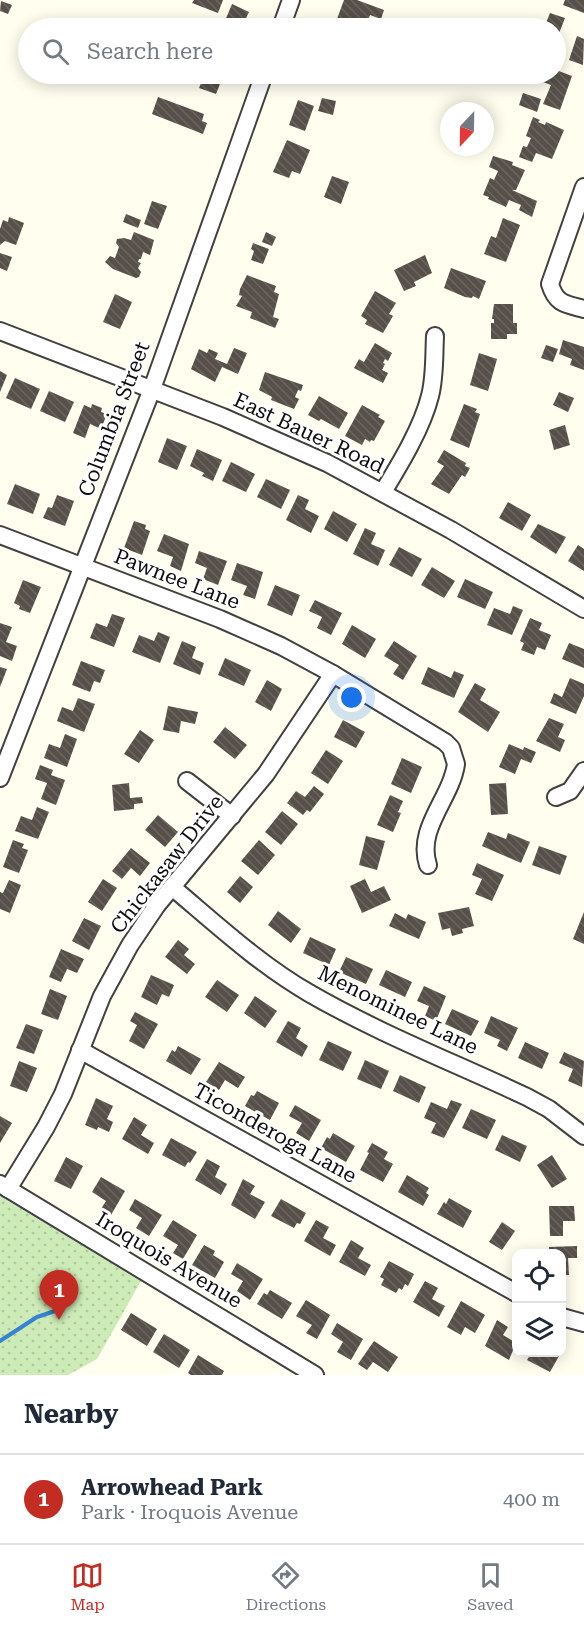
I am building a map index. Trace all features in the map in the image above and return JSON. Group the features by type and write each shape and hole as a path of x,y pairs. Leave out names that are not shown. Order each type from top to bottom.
{"street":[{"path":"285,18 291,0"},
{"name":"Columbia Street","path":"0,778 152,389 260,84"},
{"path":"584,188 550,284 558,301 584,309"},
{"name":"East Bauer Road","path":"0,331 268,436 383,492 584,609"},
{"path":"383,492 414,434 429,399 433,383 435,336"},
{"name":"Pawnee Lane","path":"0,535 252,633 303,657 451,748 456,758 455,770 426,836 425,850 428,865"},
{"name":"Chickasaw Drive","path":"4,1187 46,1127 63,1094 102,996 142,926 266,774 333,674"},
{"path":"556,797 574,787 584,771"},
{"path":"187,781 232,816"},
{"name":"Menominee Lane","path":"172,887 250,952 307,992 342,1011 527,1097 549,1109 584,1136"},
{"name":"Ticonderoga Lane","path":"80,1050 512,1291"},
{"name":"Iroquois Avenue","path":"4,1187 315,1375"},
{"path":"566,1318 584,1323"}],"green space":[{"path":"0,1196 141,1281 97,1359 68,1375 0,1375"}],"building":[{"path":"194,0 223,0 218,13 192,3"},
{"path":"344,0 357,0 384,10 381,18 370,15 369,18 337,18"},
{"path":"565,0 584,0 584,13 563,5"},
{"path":"1,1 12,5 8,14 0,11"},
{"path":"232,4 249,12 246,18 226,18"},
{"path":"550,13 565,18 548,18"},
{"path":"577,36 584,39 583,65 569,60"},
{"path":"566,74 572,76 560,110 543,104 551,85 548,84 566,84"},
{"path":"201,84 220,84 216,94 199,88"},
{"path":"523,93 541,99 537,112 519,105"},
{"path":"158,97 204,114 202,121 207,123 203,134 152,114"},
{"path":"322,98 336,101 333,115 318,111"},
{"path":"298,100 314,106 305,131 289,125"},
{"path":"533,117 545,125 546,122 564,130 552,159 536,153 532,162 519,157 523,146 527,147 531,138 526,136"},
{"path":"287,140 310,150 300,174 292,171 289,178 273,172"},
{"path":"493,156 513,162 512,165 525,170 516,190 512,190 537,201 532,217 519,210 521,205 509,200 506,207 483,195 490,178 494,180 498,171 489,167"},
{"path":"332,176 349,182 341,204 324,197"},
{"path":"152,201 167,206 158,229 144,224"},
{"path":"126,214 141,220 138,228 123,222"},
{"path":"9,217 24,223 16,245 5,241 0,245 0,229 3,220 8,222"},
{"path":"503,218 520,225 506,262 484,254 491,236 496,238"},
{"path":"134,232 154,240 150,255 143,252 139,259 138,262 141,263 138,268 141,272 136,278 113,269 105,262 110,256 115,258 119,247 116,243 117,239 131,240"},
{"path":"266,232 276,237 272,246 262,242"},
{"path":"253,243 269,249 263,264 251,260 254,251 251,249"},
{"path":"0,253 12,257 7,271 0,268"},
{"path":"425,255 432,273 414,282 416,286 404,291 394,270"},
{"path":"451,268 486,281 479,299 473,296 472,298 465,297 444,288"},
{"path":"247,275 276,286 274,292 279,294 273,317 279,319 275,328 250,318 252,312 236,306 242,296 239,295 240,289"},
{"path":"375,291 396,303 389,314 393,316 383,333 365,324 367,320 361,316"},
{"path":"115,294 132,302 120,329 103,322"},
{"path":"494,304 513,304 513,323 517,323 517,334 507,334 507,339 491,339"},
{"path":"563,340 584,347 584,370 570,365 572,359 559,354"},
{"path":"375,343 392,353 388,361 385,359 383,363 385,364 382,370 388,373 383,383 354,368 359,359 364,362"},
{"path":"546,345 558,349 553,362 541,358"},
{"path":"234,348 247,353 238,374 222,367 215,382 191,369 199,349 207,353 209,349 218,353 215,359 227,364"},
{"path":"479,353 497,359 488,391 470,385"},
{"path":"0,371 7,375 0,392"},
{"path":"265,372 303,385 295,397 299,399 294,409 271,400 272,397 259,390"},
{"path":"15,378 40,389 31,409 6,398"},
{"path":"49,391 74,402 65,422 40,411"},
{"path":"559,392 574,398 568,412 553,405"},
{"path":"319,396 348,413 339,429 308,415"},
{"path":"92,404 102,408 101,412 107,414 101,429 90,424 85,438 73,433 84,405 91,408"},
{"path":"464,404 477,409 475,412 480,414 469,448 450,440"},
{"path":"362,405 380,415 378,417 385,421 374,441 370,442 365,439 362,445 345,436"},
{"path":"565,425 570,445 554,450 549,430"},
{"path":"167,438 187,446 177,470 158,462"},
{"path":"197,449 222,460 213,481 202,476 204,473 190,466"},
{"path":"444,450 466,463 465,466 470,468 465,477 462,475 449,494 431,484 444,466 437,462"},
{"path":"231,462 255,474 246,492 222,481"},
{"path":"266,479 290,490 281,509 257,497"},
{"path":"15,484 40,494 33,514 7,504"},
{"path":"57,495 74,501 65,526 43,518 48,507 52,508"},
{"path":"298,495 309,500 305,509 319,516 311,533 286,520"},
{"path":"508,502 531,515 522,531 499,518"},
{"path":"333,511 357,524 347,542 324,529"},
{"path":"134,521 146,525 145,529 150,531 142,555 124,548"},
{"path":"538,524 566,537 556,554 530,537"},
{"path":"365,528 376,533 371,544 385,550 378,566 353,554"},
{"path":"164,534 189,544 181,571 170,566 173,557 157,551"},
{"path":"578,545 584,549 584,571 568,561"},
{"path":"399,547 422,559 412,577 389,565"},
{"path":"199,551 227,561 218,585 203,579 207,568 195,563"},
{"path":"237,563 263,572 255,599 243,595 247,586 231,580"},
{"path":"432,567 455,581 444,598 421,585"},
{"path":"465,579 493,592 485,609 457,597"},
{"path":"23,580 41,587 30,613 19,609 20,606 14,603"},
{"path":"275,585 300,595 292,616 267,605"},
{"path":"315,600 342,613 331,635 317,628 322,617 309,611"},
{"path":"513,606 523,610 512,635 487,625 494,608 510,614"},
{"path":"112,614 125,618 114,647 90,638 96,623 107,627"},
{"path":"530,618 542,623 539,630 551,635 545,650 537,647 534,655 521,650 524,643 520,641"},
{"path":"0,623 12,627 6,642 17,646 12,661 0,656"},
{"path":"352,625 376,639 365,658 342,644"},
{"path":"158,632 170,637 160,663 132,652 139,635 154,641"},
{"path":"182,641 196,647 192,658 204,663 200,675 173,664"},
{"path":"394,641 417,656 403,680 393,674 399,665 384,656"},
{"path":"569,643 584,649 584,668 562,659"},
{"path":"225,658 251,670 244,686 218,675"},
{"path":"81,661 105,670 100,683 94,681 90,692 72,685"},
{"path":"0,667 7,669 0,687"},
{"path":"428,667 451,678 454,671 464,675 454,698 421,684"},
{"path":"570,678 584,684 584,696 576,714 550,703 554,693 562,697"},
{"path":"267,680 282,689 271,711 255,702"},
{"path":"475,683 486,689 480,700 500,712 488,732 458,712"},
{"path":"78,698 95,704 84,732 57,721 62,707 73,711"},
{"path":"168,706 198,712 195,724 181,721 179,733 163,730"},
{"path":"549,718 564,724 558,737 565,740 560,752 536,741"},
{"path":"343,720 365,732 356,748 334,737"},
{"path":"225,727 247,745 235,759 213,742"},
{"path":"140,730 154,740 139,763 124,754"},
{"path":"65,734 77,739 67,767 44,758 49,744 60,748"},
{"path":"509,744 536,752 531,763 521,759 515,774 499,767"},
{"path":"326,750 343,761 328,784 311,773"},
{"path":"402,758 422,767 411,793 391,784"},
{"path":"40,765 53,770 51,775 65,780 56,805 41,799 47,783 35,779"},
{"path":"129,783 130,798 142,797 143,803 134,804 134,809 114,811 112,785"},
{"path":"506,783 508,814 491,815 489,784"},
{"path":"314,786 324,794 310,812 307,810 303,815 287,803 296,791 305,797"},
{"path":"390,795 403,801 393,832 377,825"},
{"path":"37,807 49,812 38,839 15,831 21,816 32,820"},
{"path":"282,811 298,824 281,845 265,832"},
{"path":"158,815 178,832 165,847 145,830"},
{"path":"488,832 506,839 508,833 530,842 521,863 482,846"},
{"path":"366,836 385,841 377,870 359,865"},
{"path":"13,840 24,844 22,848 28,850 19,873 3,867"},
{"path":"259,840 275,855 258,875 241,861"},
{"path":"539,846 567,856 560,875 532,865"},
{"path":"131,848 150,863 140,876 131,868 122,879 112,871"},
{"path":"477,863 504,875 492,901 475,894 482,879 472,875"},
{"path":"240,876 253,887 240,903 227,892"},
{"path":"103,879 117,888 102,911 88,902"},
{"path":"365,879 371,892 384,886 391,900 362,913 350,886"},
{"path":"9,880 21,885 10,913 0,909 0,892 3,893"},
{"path":"469,907 474,926 462,929 463,933 452,936 450,928 442,930 438,913"},
{"path":"278,911 301,929 291,943 268,925"},
{"path":"584,912 584,944 573,939"},
{"path":"395,913 406,919 408,914 426,922 419,939 389,926"},
{"path":"84,918 101,926 89,950 72,941"},
{"path":"310,937 336,949 329,965 303,953"},
{"path":"178,940 189,949 184,955 195,964 187,974 165,957"},
{"path":"61,949 84,959 77,973 67,969 61,982 49,977"},
{"path":"346,957 373,969 366,984 339,972"},
{"path":"386,970 412,982 405,997 379,985"},
{"path":"151,975 174,985 169,997 162,994 157,1005 141,997"},
{"path":"217,980 239,995 227,1012 205,997"},
{"path":"424,986 446,996 436,1021 425,1016 429,1006 417,1001"},
{"path":"50,989 67,996 58,1020 41,1014"},
{"path":"255,996 277,1011 265,1028 244,1013"},
{"path":"452,1009 479,1021 471,1036 445,1024"},
{"path":"135,1012 158,1024 144,1049 129,1041 137,1025 130,1021"},
{"path":"491,1016 518,1028 507,1051 497,1046 500,1040 484,1033"},
{"path":"288,1021 301,1028 296,1038 308,1046 302,1057 276,1042"},
{"path":"26,1024 43,1030 34,1054 16,1048"},
{"path":"328,1041 352,1052 343,1071 319,1060"},
{"path":"525,1042 549,1053 542,1069 518,1058"},
{"path":"178,1046 201,1059 191,1075 166,1061 172,1050 175,1052"},
{"path":"564,1052 584,1061 582,1087 568,1081 573,1069 559,1063"},
{"path":"365,1060 389,1071 381,1089 357,1079"},
{"path":"19,1061 37,1068 27,1092 10,1086"},
{"path":"219,1062 245,1077 238,1088 225,1080 219,1090 206,1082"},
{"path":"400,1075 426,1087 419,1103 393,1091"},
{"path":"257,1091 279,1103 270,1120 245,1106 251,1095 254,1096"},
{"path":"96,1098 113,1106 107,1119 113,1122 109,1132 85,1125"},
{"path":"451,1100 462,1104 444,1138 431,1133 436,1123 424,1118 431,1102 447,1109"},
{"path":"295,1105 321,1120 309,1141 296,1133 302,1123 289,1116"},
{"path":"471,1109 496,1120 487,1139 462,1128"},
{"path":"0,1116 12,1123 0,1143"},
{"path":"134,1117 147,1125 141,1135 154,1143 148,1154 122,1139"},
{"path":"333,1133 355,1146 346,1162 321,1148 327,1137 330,1139"},
{"path":"502,1135 527,1146 520,1162 495,1150"},
{"path":"171,1138 197,1152 185,1167 162,1155"},
{"path":"372,1143 388,1152 384,1159 393,1164 383,1182 360,1170"},
{"path":"552,1155 567,1179 552,1188 537,1165"},
{"path":"66,1157 83,1166 71,1189 54,1181"},
{"path":"207,1159 220,1166 215,1177 227,1184 221,1195 195,1180"},
{"path":"407,1175 429,1188 426,1193 429,1195 423,1206 398,1192"},
{"path":"101,1177 125,1191 111,1215 101,1209 106,1201 92,1192"},
{"path":"243,1179 255,1186 250,1194 265,1202 255,1219 231,1205"},
{"path":"449,1198 472,1211 463,1228 437,1214"},
{"path":"135,1199 162,1215 149,1236 136,1228 142,1218 129,1210"},
{"path":"281,1199 306,1213 300,1224 297,1223 294,1228 271,1216"},
{"path":"549,1206 574,1206 575,1221 563,1221 563,1236 550,1236"},
{"path":"173,1220 197,1235 183,1259 173,1253 178,1245 163,1236"},
{"path":"316,1220 329,1227 323,1238 336,1245 330,1256 304,1241"},
{"path":"502,1222 515,1231 502,1250 489,1242"},
{"path":"351,1240 364,1248 358,1258 371,1265 365,1276 339,1262"},
{"path":"204,1245 215,1251 213,1255 224,1262 215,1278 192,1265"},
{"path":"577,1246 577,1258 568,1258 569,1275 566,1275 566,1249 549,1249 549,1247"},
{"path":"389,1261 414,1274 408,1286 405,1284 402,1290 399,1288 396,1293 381,1285 384,1279 380,1277"},
{"path":"237,1263 263,1279 250,1300 237,1291 243,1281 231,1274"},
{"path":"425,1281 438,1288 432,1299 445,1306 439,1317 413,1302"},
{"path":"270,1290 292,1303 282,1319 257,1304 264,1293 267,1295"},
{"path":"306,1300 330,1315 317,1339 306,1333 312,1325 296,1316"},
{"path":"461,1301 485,1315 475,1333 465,1327 461,1335 447,1327"},
{"path":"131,1313 157,1329 147,1346 121,1330"},
{"path":"497,1320 508,1327 503,1335 512,1341 512,1353 509,1360 485,1346"},
{"path":"337,1323 363,1339 351,1360 337,1352 343,1342 331,1334"},
{"path":"164,1334 190,1350 179,1368 153,1352"},
{"path":"374,1341 398,1357 388,1372 373,1362 367,1370 358,1364"},
{"path":"198,1355 224,1371 222,1375 191,1375 188,1373"},
{"path":"529,1357 558,1357 550,1372 527,1360"}],"waterway":[{"path":"0,1341 37,1317 55,1311"}],"place":[{"name":"Arrowhead Park","path":"59,1320"}]}
